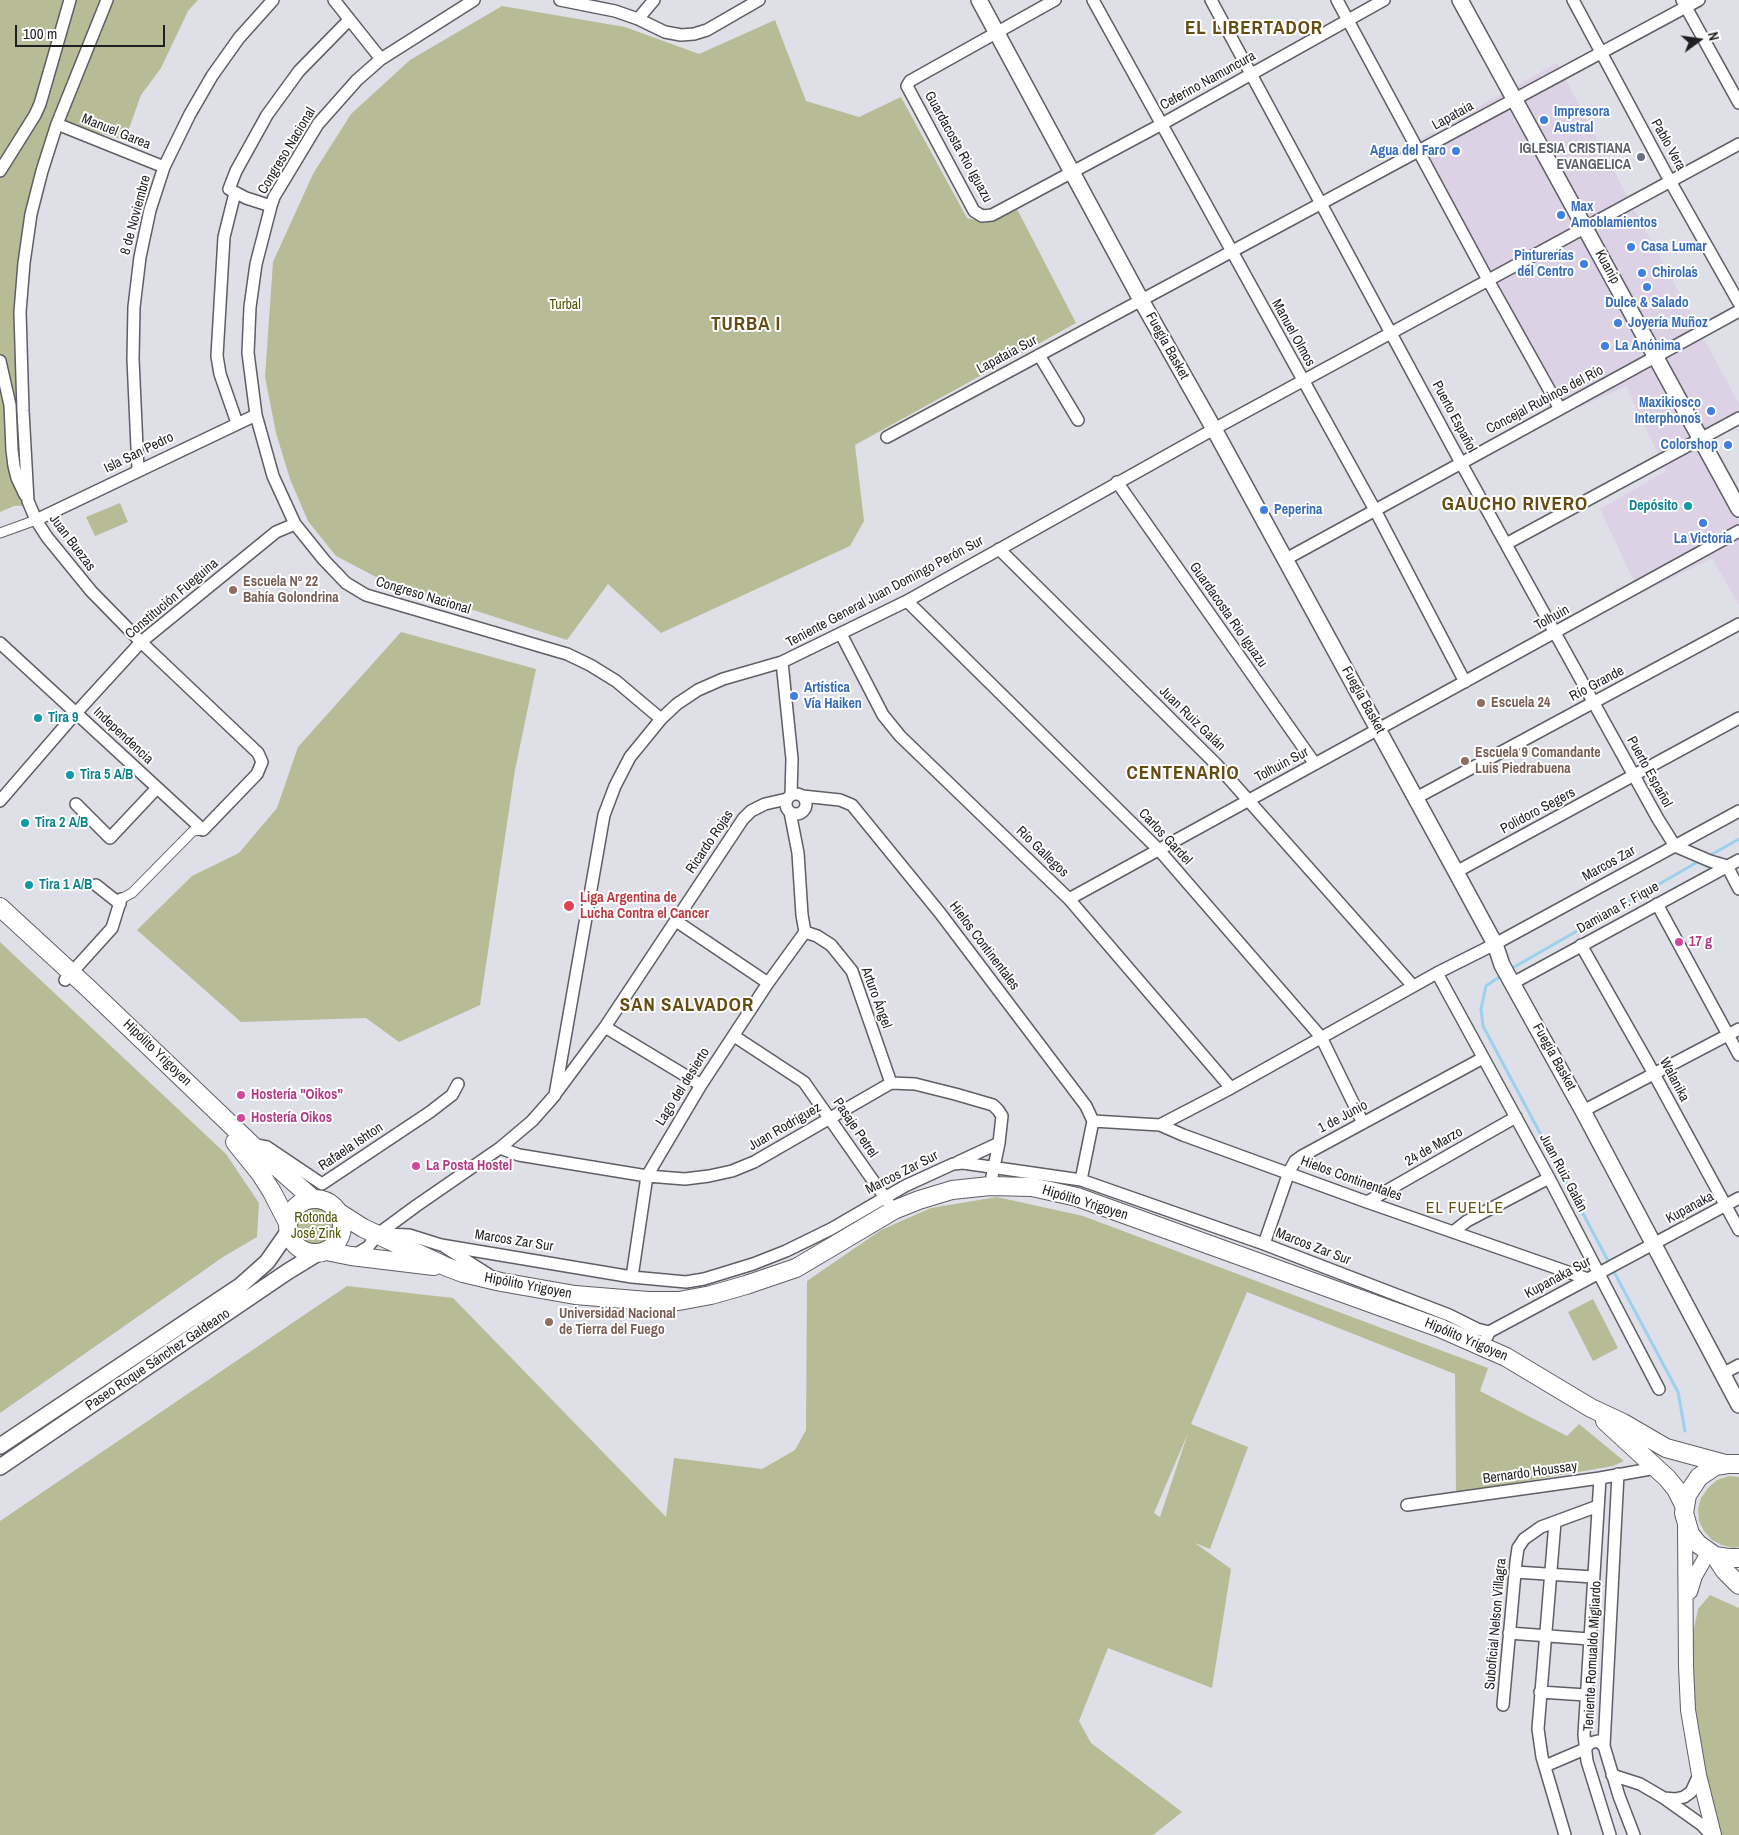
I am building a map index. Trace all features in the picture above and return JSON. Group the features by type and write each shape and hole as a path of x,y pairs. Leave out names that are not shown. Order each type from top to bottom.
{"main road":[{"name":"Fuegia Basket","path":"979,0 1141,300 1214,429 1495,944 1502,964 1654,1243 1739,1405"},
{"name":"Kuanip","path":"1460,0 1739,509"},
{"name":"Hipólito Yrigoyen","path":"0,907 232,1139 260,1173 272,1192 288,1227"},
{"name":"Hipólito Yrigoyen","path":"0,921 68,977 252,1145 318,1194"},
{"name":"Hipólito Yrigoyen","path":"322,1252 447,1267 501,1282 605,1299 678,1301 711,1295 796,1268 821,1254 889,1203 952,1190 990,1186 1032,1187 1077,1197 1372,1303 1486,1339 1506,1357 1591,1408"},
{"path":"318,1194 338,1212 342,1230 334,1246 322,1252 310,1253 296,1246 288,1227 294,1209 299,1204 318,1194"},
{"name":"Hipólito Yrigoyen","path":"338,1212 362,1228 447,1267"},
{"name":"Paseo Roque Sánchez Galdeano","path":"0,1446 245,1281 267,1262 288,1227"},
{"name":"Paseo Roque Sánchez Galdeano","path":"0,1467 287,1272 322,1252"},
{"path":"67,1401 76,1415"},
{"path":"1591,1408 1623,1423 1666,1448 1733,1463"},
{"path":"1591,1408 1676,1489 1694,1539 1712,1554 1724,1571 1739,1585"},
{"path":"1685,1513 1687,1495 1699,1476 1715,1466 1733,1463"},
{"path":"1712,1554 1728,1558 1739,1558"}],"street":[{"path":"0,171 40,104 70,0"},
{"name":"8 de Noviembre","path":"138,470 133,360 134,306 140,257 150,210 164,167 190,114 212,76 239,38 273,0"},
{"path":"334,0 381,60"},
{"name":"Congreso Nacional","path":"474,0 381,60 357,80 318,124 271,206 256,264 250,307 248,353 256,415 273,476 295,524 334,572 346,583 366,595 567,654 616,681 661,719"},
{"path":"560,0 594,6 638,19 665,32 681,35 694,34 723,22 759,0"},
{"path":"638,19 654,0"},
{"path":"996,32 1055,0"},
{"name":"Manuel Olmos","path":"1093,0 1375,510 1466,682"},
{"name":"Puerto Español","path":"1212,0 1554,633 1675,846"},
{"path":"1337,0 1418,152 1560,409"},
{"name":"Ceferino Namuncura","path":"992,214 1162,124 1384,0"},
{"name":"Pablo Vera","path":"1573,0 1670,181 1739,303"},
{"name":"Lapataia","path":"1141,300 1601,53 1684,4 1699,0"},
{"name":"Juan Buezas","path":"105,1 57,124 31,214 20,303 28,501 36,520 47,537 91,591 141,642 258,753 262,762 256,774 203,830"},
{"path":"1684,4 1739,103"},
{"path":"271,206 234,193 229,189 236,171 266,115 299,71 349,20"},
{"name":"Guardacosta Rio Iguazu","path":"992,214 982,216 974,211 907,86 910,81 996,32"},
{"name":"Manuel Garea","path":"57,124 164,167"},
{"name":"Teniente General Juan Domingo Perón Sur","path":"555,1095 604,815 615,786 630,757 661,719 677,704 698,690 723,680 782,662 907,601 1302,380 1739,144"},
{"path":"234,193 224,237 217,356 220,374 237,424"},
{"name":"Lapataia Sur","path":"887,437 1141,300"},
{"name":"Concejal Rubinos del Río","path":"1286,560 1739,312"},
{"path":"1039,355 1078,420"},
{"path":"0,361 10,405 14,466 17,478 28,501"},
{"name":"Isla San Pedro","path":"36,520 256,415"},
{"path":"1506,544 1739,418"},
{"name":"Guardacosta Rio Iguazu","path":"1117,482 1315,764"},
{"path":"0,533 36,520"},
{"name":"Constitución Fueguina","path":"0,800 141,642 276,532 295,524"},
{"name":"Tolhuin","path":"1379,730 1739,531"},
{"name":"Juan Ruiz Galán","path":"999,550 1250,799 1413,986"},
{"name":"Carlos Gardel","path":"907,601 1159,850 1321,1037 1363,1123"},
{"name":"Río Grande","path":"1416,798 1739,624"},
{"name":"Río Gallegos","path":"841,634 883,715 900,736 1069,899 1231,1088"},
{"name":"Independencia","path":"0,644 203,830"},
{"path":"782,662 795,796 786,805 799,811 840,800"},
{"name":"Polidoro Segers","path":"1456,872 1739,718"},
{"name":"Tolhuin Sur","path":"1069,899 1379,730"},
{"path":"76,804 110,838 158,788"},
{"path":"795,796 840,800"},
{"path":"795,796 805,801 799,811 798,852 802,915 805,932"},
{"name":"Ricardo Rojas","path":"555,1095 605,1027 743,819 751,811 765,804 795,796"},
{"name":"Hielos Continentales","path":"840,800 852,805 940,913 1086,1106 1093,1122"},
{"name":"Marcos Zar","path":"1495,944 1739,811"},
{"path":"68,977 112,928 120,901 132,893 193,831 203,830"},
{"path":"1675,846 1726,866 1739,890"},
{"name":"Damiana F. Fique","path":"1513,983 1739,860"},
{"path":"96,884 120,901"},
{"path":"1657,904 1739,1055"},
{"path":"676,921 768,983"},
{"name":"Lago del desierto","path":"632,1277 647,1176 701,1085 768,983 805,932"},
{"name":"Arturo Ángel","path":"805,932 817,936 831,945 852,971 890,1083"},
{"path":"1081,1180 1093,1122 1160,1125 1231,1088 1437,973 1495,944"},
{"name":"Walanika","path":"1581,945 1739,1230"},
{"name":"Juan Ruiz Galán","path":"1437,973 1549,1178 1603,1272 1659,1389"},
{"path":"605,1027 701,1085"},
{"path":"1583,1111 1739,1029"},
{"name":"Pasaje Petrel","path":"734,1036 804,1082 889,1203"},
{"name":"1 de Junio","path":"1264,1244 1289,1172 1295,1162 1302,1156 1483,1058"},
{"path":"890,1083 915,1084 993,1105 998,1110 1002,1116 999,1143 990,1186"},
{"name":"Juan Rodríguez","path":"500,1148 519,1155 647,1176 685,1179 732,1171 754,1162 890,1083"},
{"name":"Rafaela Ishton","path":"318,1194 452,1095 458,1084"},
{"path":"352,1256 368,1248 378,1234 500,1148 532,1121 555,1095"},
{"name":"24 de Marzo","path":"1368,1202 1516,1117"},
{"name":"Hielos Continentales","path":"1160,1125 1368,1202 1588,1279"},
{"path":"953,1164 999,1143"},
{"name":"Marcos Zar Sur","path":"378,1234 409,1235 441,1244 632,1277 686,1282 704,1279 753,1264 808,1241 889,1203 953,1164 964,1163 1081,1180 1264,1244 1448,1315 1477,1329 1486,1339"},
{"path":"1453,1232 1467,1221 1549,1178"},
{"name":"Kupanaka","path":"1654,1243 1739,1198"},
{"path":"406,1214 405,1228 409,1235"},
{"name":"Kupanaka Sur","path":"1486,1339 1654,1243"},
{"path":"441,1244 501,1282"},
{"path":"1722,1374 1739,1365"},
{"name":"Bernardo Houssay","path":"1407,1505 1600,1478 1656,1468"},
{"name":"Teniente Romualdo Migliardo","path":"1618,1474 1604,1746 1619,1796 1634,1835"},
{"name":"Teniente Romualdo Migliardo","path":"1600,1478 1584,1749 1610,1835"},
{"name":"Suboficial Nelson Villagra","path":"1503,1705 1518,1548 1524,1539 1541,1527 1598,1506"},
{"path":"1685,1513 1688,1710 1699,1775 1713,1835"},
{"path":"1555,1522 1538,1729 1539,1744 1565,1835"},
{"path":"1686,1610 1695,1576 1712,1554"},
{"path":"1515,1572 1594,1578"},
{"path":"1509,1634 1589,1639"},
{"path":"1540,1692 1586,1695"},
{"path":"1545,1766 1584,1749 1594,1741 1604,1746"},
{"path":"1612,1774 1640,1784 1664,1798 1713,1835"},
{"path":"1664,1798 1675,1799 1684,1797 1691,1792 1699,1775"},
{"path":"1600,1802 1605,1805 1613,1805 1619,1796"}],"shaded area":[{"path":"1557,63 1739,404 1739,410 1695,437 1739,522 1739,605 1712,558 1640,594 1600,509 1666,471 1626,386 1558,417 1410,145"}],"green space":[{"path":"0,0 198,0 188,11 161,68 141,95 125,140 57,122 30,214 18,312 33,505 14,506 0,512"},
{"name":"Turbal","path":"502,6 625,27 699,54 775,20 806,101 859,117 901,97 967,218 985,223 1017,209 1076,323 855,445 864,521 850,546 661,633 608,584 567,640 397,588 336,556 308,521 290,479 276,433 265,377 273,262 313,174 351,114 410,60"},
{"path":"120,503 128,522 95,536 86,517"},
{"path":"401,632 536,669 515,770 480,1005 399,1042 366,1018 241,1022 137,930 192,876 239,853 277,808 298,747"},
{"path":"0,942 226,1154 259,1203 257,1237 223,1257 0,1413"},
{"path":"997,1197 1083,1216 1488,1368 1480,1391 1567,1436 1579,1424 1624,1461 1613,1466 1456,1493 1455,1374 1247,1292 1191,1424 1248,1447 1210,1549 1195,1543 1231,1569 1212,1688 1108,1648 1079,1721 1091,1743 1182,1812 1153,1835 0,1835 0,1521 347,1286 453,1298 666,1517 674,1458 762,1469 795,1450 806,1430 807,1281 881,1230 931,1208","holes":["1188,1433 1160,1517 1154,1513"]},
{"name":"Rotonda José Zink","path":"316,1205 331,1211 337,1226 331,1241 316,1247 301,1241 295,1226 301,1211"},
{"path":"1593,1299 1618,1348 1593,1361 1568,1312"},
{"path":"1729,1476 1739,1477 1739,1547 1733,1548 1712,1540 1704,1531 1699,1521 1698,1509 1701,1498 1708,1488 1717,1480"},
{"path":"1710,1595 1739,1608 1739,1835 1722,1835 1705,1773 1694,1698 1693,1633 1698,1609"}],"waterway":[{"path":"1707,857 1739,839"},
{"path":"1509,970 1701,860"},
{"path":"1502,975 1486,986 1481,1009 1483,1026 1678,1392 1685,1431"}],"place":[{"name":"Impresora Austral","path":"1544,120"},
{"name":"Agua del Faro","path":"1456,151"},
{"name":"IGLESIA CRISTIANA EVANGELICA","path":"1641,157"},
{"name":"Max Amoblamientos","path":"1561,215"},
{"name":"Casa Lumar","path":"1631,247"},
{"name":"Pinturerías del Centro","path":"1584,264"},
{"name":"Chirola´s","path":"1642,273"},
{"name":"Dulce & Salado","path":"1647,287"},
{"name":"Joyería Muñoz","path":"1618,323"},
{"name":"La Anónima","path":"1605,346"},
{"name":"Maxikiosco Interphono´s","path":"1711,411"},
{"name":"Colorshop","path":"1728,445"},
{"name":"Depósito","path":"1688,506"},
{"name":"Peperina","path":"1264,510"},
{"name":"La Victoria","path":"1703,523"},
{"name":"Escuela Nº 22 Bahía Golondrina","path":"233,590"},
{"name":"Artística Vía Haiken","path":"794,696"},
{"name":"Escuela 24","path":"1481,703"},
{"name":"Tira 9","path":"38,718"},
{"name":"Escuela 9 Comandante Luis Piedrabuena","path":"1465,761"},
{"name":"Tira 5 A/B","path":"70,775"},
{"name":"Tira 2 A/B","path":"25,823"},
{"name":"Tira 1 A/B","path":"29,885"},
{"name":"Liga Argentina de Lucha Contra el Cancer","path":"569,906"},
{"name":"17 g","path":"1679,942"},
{"name":"Hostería \"Oikos\"","path":"241,1095"},
{"name":"Hostería Oikos","path":"241,1118"},
{"name":"La Posta Hostel","path":"416,1166"},
{"name":"Universidad Nacional de Tierra del Fuego","path":"549,1322"}],"district":[{"name":"EL LIBERTADOR","path":"1254,29"},
{"name":"TURBA I","path":"746,325"},
{"name":"GAUCHO RIVERO","path":"1515,505"},
{"name":"CENTENARIO","path":"1183,774"},
{"name":"SAN SALVADOR","path":"687,1006"},
{"name":"EL FUELLE","path":"1465,1209"}]}
